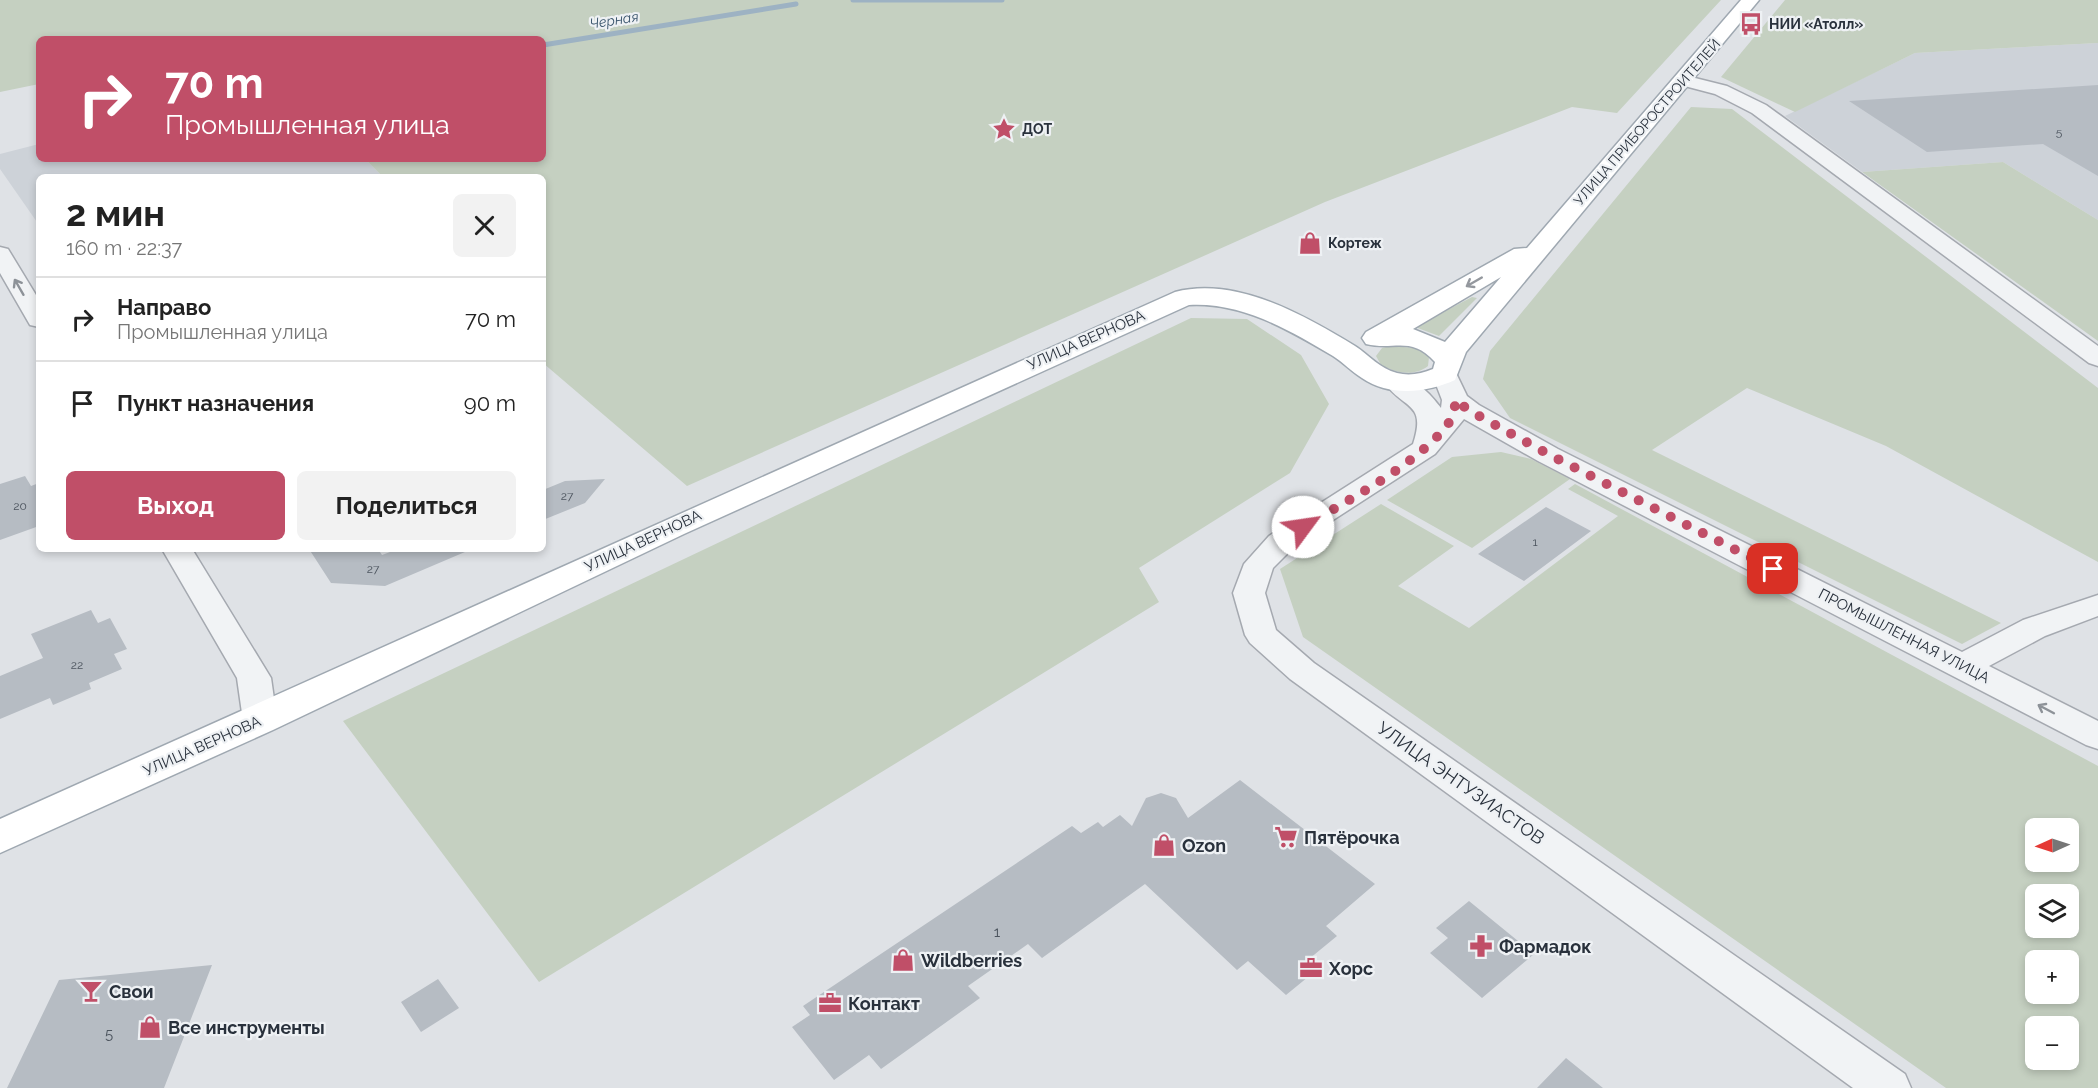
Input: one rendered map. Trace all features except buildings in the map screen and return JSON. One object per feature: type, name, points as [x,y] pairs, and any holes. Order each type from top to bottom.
[{"type":"main road","name":"УЛИЦА ПРИБОРОСТРОИТЕЛЕЙ","points":[[1450,378],[1453,350],[1750,0]]},
{"type":"main road","name":"УЛИЦА ПРИБОРОСТРОИТЕЛЕЙ","points":[[1370,346],[1543,242]]},
{"type":"main road","name":"УЛИЦА ВЕРНОВА","points":[[0,837],[260,720],[673,527],[1184,297],[1217,295],[1232,298],[1293,324],[1370,346],[1372,373],[1397,382]]},
{"type":"main road","points":[[1370,346],[1411,337],[1430,343],[1442,351],[1450,378],[1397,382]]},
{"type":"street","points":[[1683,81],[1721,90],[1759,109],[2098,357]]},
{"type":"street","points":[[0,255],[36,315]]},
{"type":"street","name":"УЛИЦА ЭНТУЗИАСТОВ","points":[[1450,378],[1453,416],[1425,448],[1372,485],[1280,543],[1259,564],[1249,593],[1261,635],[1302,671],[1889,1088]]},
{"type":"street","name":"ПРОМЫШЛЕННАЯ УЛИЦА","points":[[1450,378],[1470,411],[1557,459],[2098,736]]},
{"type":"street","points":[[1397,382],[1425,405],[1432,417],[1433,425],[1425,448]]},
{"type":"street","points":[[179,552],[254,678],[260,720]]},
{"type":"street","points":[[1963,666],[2034,628],[2098,605]]},
{"type":"shaded area","points":[[2098,43],[2098,220],[2003,162],[1862,172],[1785,116],[1915,53]]},
{"type":"shaded area","points":[[36,145],[36,162],[368,162],[380,174],[36,174],[36,221],[0,169],[0,154]]},
{"type":"green space","points":[[0,0],[1721,0],[1617,113],[1572,107],[1325,202],[687,486],[546,366],[546,174],[380,174],[368,162],[546,162],[546,36],[36,36],[36,85],[0,92]]},
{"type":"green space","points":[[1785,0],[2098,0],[2098,43],[1915,53],[1795,112],[1721,77]]},
{"type":"green space","points":[[1691,107],[1732,109],[2098,388],[2098,562],[1886,446],[1747,388],[1652,450],[2001,623],[1962,644],[1510,418],[1483,379],[1490,351]]},
{"type":"green space","points":[[2003,162],[2098,220],[2098,341],[1862,172]]},
{"type":"green space","points":[[1472,297],[1477,298],[1439,336],[1415,327]]},
{"type":"green space","points":[[1191,318],[1247,319],[1301,355],[1329,404],[1290,473],[1139,568],[1159,602],[539,982],[343,721]]},
{"type":"green space","points":[[1390,346],[1417,348],[1429,357],[1428,366],[1417,372],[1405,373],[1381,365],[1376,356],[1382,348]]},
{"type":"green space","points":[[1501,452],[1531,459],[1570,479],[1472,548],[1387,500],[1452,457]]},
{"type":"green space","points":[[1575,484],[2098,766],[2098,1088],[1946,1088],[1303,637],[1280,569],[1381,504],[1454,546],[1398,586],[1469,628],[1618,516],[1568,489]]},
{"type":"waterway","name":"Черная","points":[[853,0],[1002,0]]},
{"type":"waterway","name":"Черная","points":[[546,45],[796,4]]},
{"type":"place","name":"НИИ «Атолл»","points":[[1751,24]]},
{"type":"place","name":"ДОТ","points":[[1004,129]]},
{"type":"place","name":"Кортеж","points":[[1310,243]]},
{"type":"place","name":"Пятёрочка","points":[[1286,837]]},
{"type":"place","name":"Ozon","points":[[1164,845]]},
{"type":"place","name":"Фармадок","points":[[1481,946]]},
{"type":"place","name":"Wildberries","points":[[903,960]]},
{"type":"place","name":"Хорс","points":[[1311,968]]},
{"type":"place","name":"Свои","points":[[91,991]]},
{"type":"place","name":"Контакт","points":[[830,1003]]},
{"type":"place","name":"Все инструменты","points":[[150,1027]]},
{"type":"route","points":[[1303,527],[1388,475],[1425,448],[1453,416],[1455,400],[1470,411],[1548,454],[1773,569]]}]
